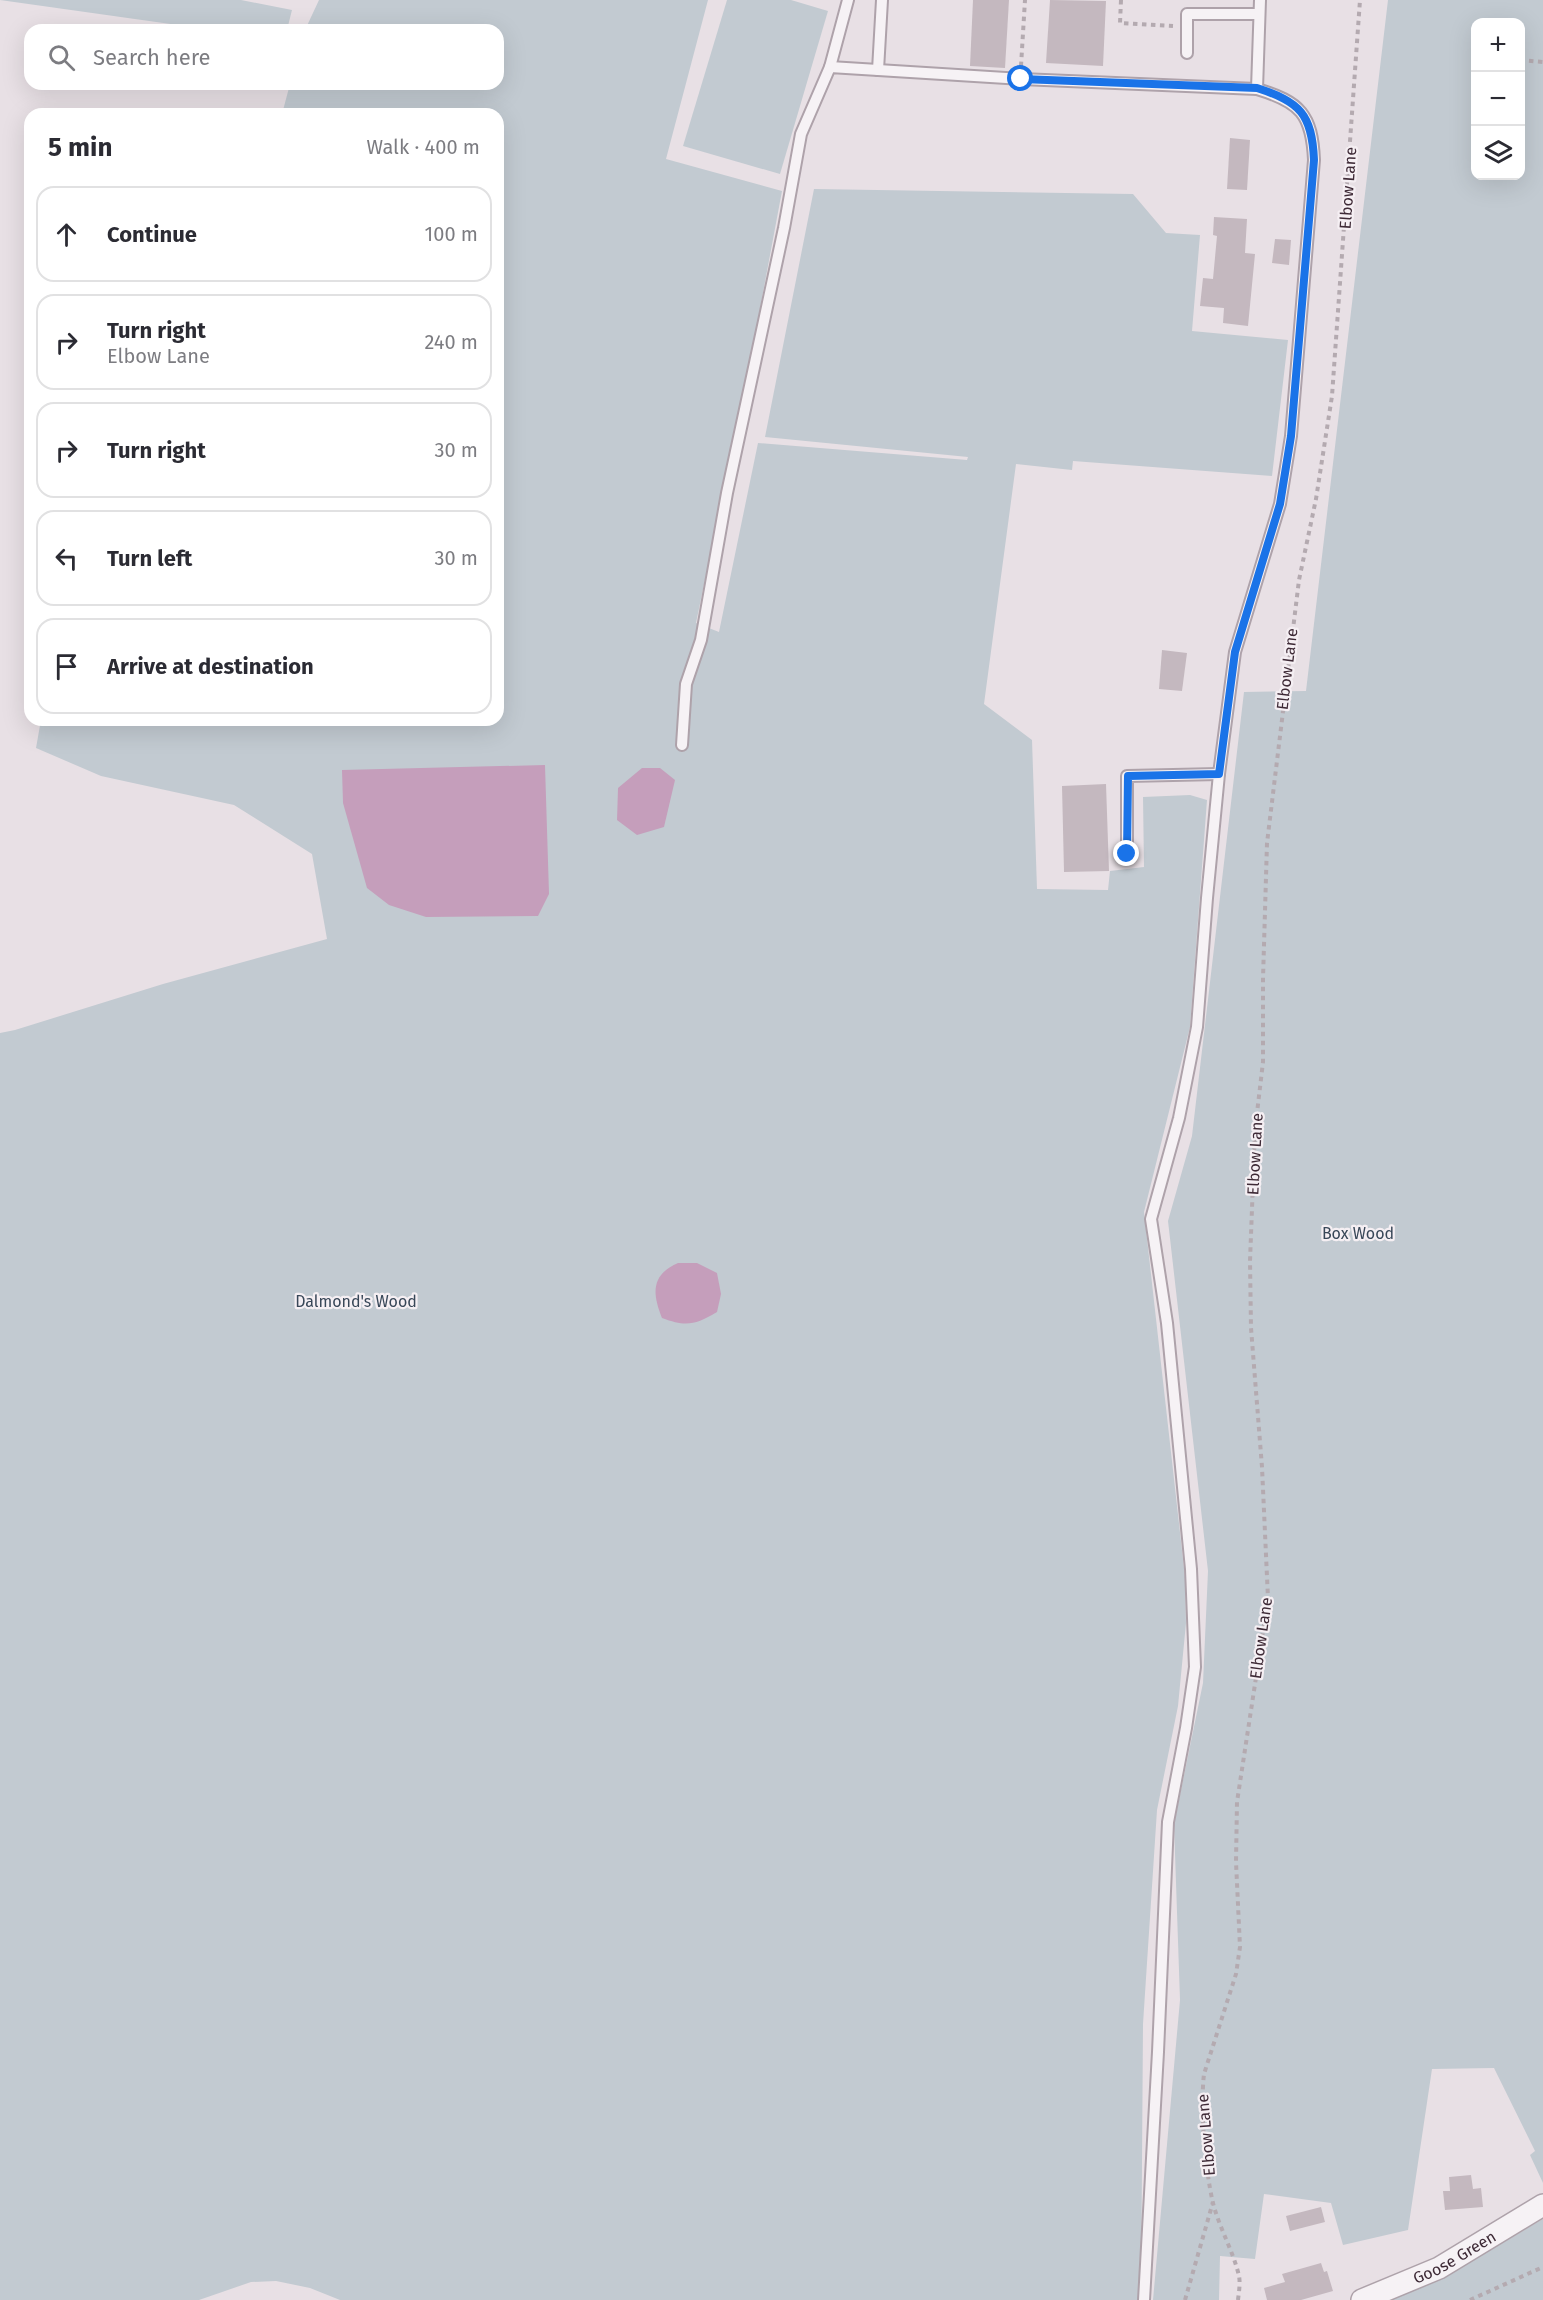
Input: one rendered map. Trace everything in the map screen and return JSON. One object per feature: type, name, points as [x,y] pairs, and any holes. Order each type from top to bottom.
[{"type":"street","name":"Goose Green","points":[[1362,2300],[1439,2268],[1543,2205]]},
{"type":"lane","points":[[682,746],[686,684],[701,640],[727,493],[784,228],[801,134],[830,67],[848,0]]},
{"type":"lane","points":[[878,70],[882,0]]},
{"type":"lane","points":[[1257,88],[1260,0]]},
{"type":"lane","points":[[1187,53],[1187,14],[1259,14]]},
{"type":"lane","points":[[830,67],[1021,79],[1257,88],[1281,96],[1294,104],[1309,123],[1313,140],[1314,160],[1291,436],[1280,504],[1235,652],[1219,774],[1197,1027],[1179,1118],[1151,1219],[1169,1346],[1191,1569],[1195,1667],[1168,1822],[1144,2300]]},
{"type":"lane","points":[[1127,854],[1128,776],[1219,774]]},
{"type":"path","points":[[1021,79],[1025,0]]},
{"type":"path","points":[[1121,0],[1120,24],[1187,27]]},
{"type":"path","name":"Elbow Lane","points":[[1238,2300],[1239,2274],[1224,2239],[1213,2202],[1202,2086],[1236,1974],[1240,1947],[1236,1862],[1237,1802],[1268,1599],[1262,1467],[1251,1328],[1250,1260],[1255,1130],[1263,1062],[1267,843],[1299,580],[1316,499],[1332,396],[1360,0]]},
{"type":"path","points":[[1525,60],[1543,62]]},
{"type":"path","points":[[1185,2300],[1213,2202]]},
{"type":"path","points":[[1470,2300],[1543,2267]]},
{"type":"green space","points":[[0,0],[241,0],[292,10],[288,24],[170,24]]},
{"type":"green space","name":"Dalmond's Wood","points":[[319,0],[708,0],[666,159],[782,191],[750,362],[696,623],[719,632],[758,443],[967,460],[968,457],[765,437],[814,189],[1133,194],[1166,233],[1200,235],[1192,331],[1288,340],[1272,476],[1073,461],[1072,470],[1016,464],[984,704],[1032,740],[1037,889],[1108,890],[1110,871],[1144,867],[1143,797],[1190,795],[1207,800],[1190,1027],[1144,1212],[1185,1577],[1186,1623],[1178,1706],[1157,1810],[1143,2024],[1141,2300],[340,2300],[310,2288],[276,2281],[251,2282],[199,2300],[0,2300],[0,1033],[163,984],[327,939],[312,854],[234,805],[101,776],[36,748],[40,726],[504,726],[504,108],[284,108],[288,90],[504,90],[504,24],[308,24]]},
{"type":"green space","points":[[727,0],[791,0],[828,11],[780,174],[683,146]]},
{"type":"green space","name":"Box Wood","points":[[1388,0],[1543,0],[1543,2183],[1530,2155],[1535,2151],[1494,2068],[1432,2069],[1408,2230],[1343,2245],[1331,2203],[1264,2194],[1255,2259],[1220,2256],[1219,2300],[1153,2300],[1180,2000],[1174,1824],[1203,1683],[1208,1571],[1168,1221],[1192,1136],[1244,692],[1306,691]]},
{"type":"green space","points":[[1543,2219],[1543,2300],[1382,2300],[1454,2271]]},
{"type":"shaded area","points":[[545,765],[549,894],[538,916],[426,917],[389,905],[367,888],[343,803],[342,770]]},
{"type":"shaded area","points":[[642,768],[660,768],[675,780],[664,827],[637,835],[617,820],[618,788]]},
{"type":"shaded area","points":[[678,1263],[697,1263],[717,1273],[721,1294],[717,1312],[690,1323],[678,1323],[662,1318],[656,1301],[658,1279]]},
{"type":"building","points":[[973,0],[1009,0],[1005,68],[970,66]]},
{"type":"building","points":[[1050,0],[1106,1],[1103,66],[1046,63]]},
{"type":"building","points":[[1230,138],[1250,140],[1247,190],[1227,189]]},
{"type":"building","points":[[1214,217],[1247,219],[1245,253],[1255,254],[1248,326],[1223,323],[1224,308],[1200,306],[1203,278],[1213,279],[1217,236],[1213,235]]},
{"type":"building","points":[[1275,239],[1291,240],[1289,265],[1272,263]]},
{"type":"building","points":[[1162,650],[1187,653],[1182,691],[1159,689]]},
{"type":"building","points":[[1106,784],[1109,871],[1064,872],[1062,786]]},
{"type":"building","points":[[1471,2175],[1473,2189],[1481,2188],[1483,2207],[1445,2210],[1443,2191],[1450,2191],[1449,2177]]},
{"type":"building","points":[[1321,2207],[1325,2222],[1290,2231],[1286,2216]]},
{"type":"building","points":[[1321,2263],[1324,2272],[1327,2271],[1333,2291],[1301,2300],[1267,2300],[1264,2288],[1285,2282],[1282,2274]]},
{"type":"route","points":[[1021,79],[1257,88],[1281,96],[1294,104],[1309,123],[1313,140],[1314,160],[1291,436],[1280,504],[1235,652],[1219,774],[1128,776],[1127,854]]}]
